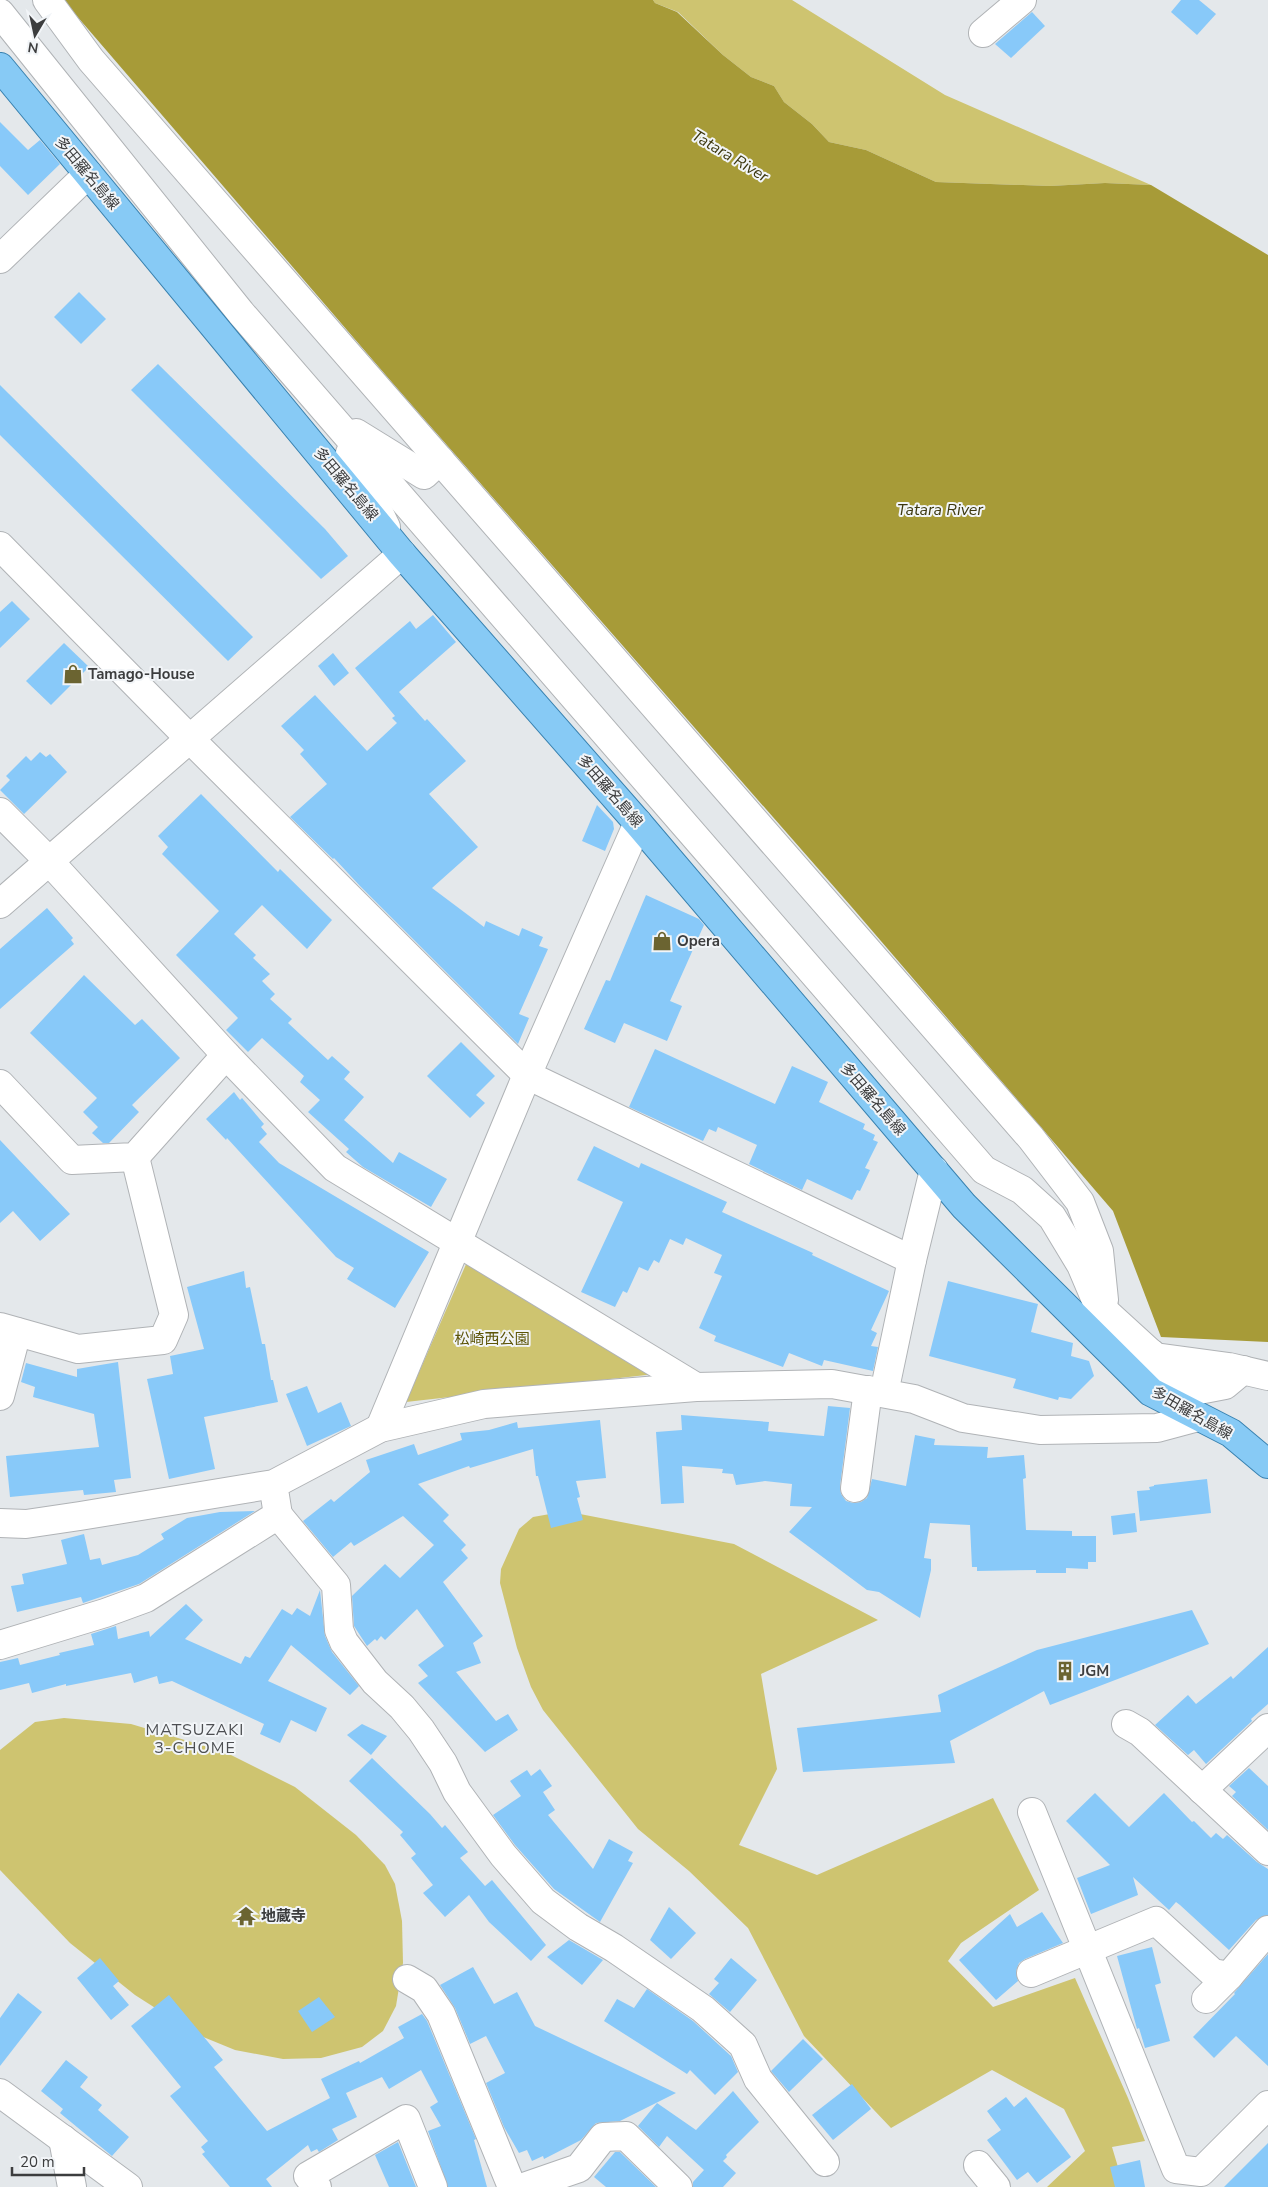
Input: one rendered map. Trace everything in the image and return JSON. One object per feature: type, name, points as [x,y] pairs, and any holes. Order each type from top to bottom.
[{"type":"main road","name":"多田羅名島線","points":[[0,67],[398,548],[638,823],[964,1206],[1151,1392],[1231,1434],[1268,1464]]},
{"type":"street","points":[[47,0],[92,60],[1031,1138],[1080,1202],[1099,1251],[1105,1311]]},
{"type":"street","points":[[983,33],[1022,0]]},
{"type":"street","points":[[0,13],[241,313],[984,1170],[1022,1190],[1052,1217],[1081,1265],[1098,1306],[1155,1357],[1255,1373]]},
{"type":"street","points":[[50,74],[88,174],[175,230]]},
{"type":"street","points":[[2,253],[88,174]]},
{"type":"street","points":[[334,419],[424,475],[440,460]]},
{"type":"street","points":[[0,904],[190,739],[398,548],[334,419]]},
{"type":"street","points":[[0,546],[190,739],[527,1075],[912,1260]]},
{"type":"street","points":[[0,812],[49,861],[226,1055],[335,1168],[696,1387]]},
{"type":"street","points":[[380,1428],[527,1075],[638,823]]},
{"type":"street","points":[[0,1084],[72,1160],[136,1157],[226,1055]]},
{"type":"street","points":[[0,1396],[8,1330],[78,1349],[163,1340],[174,1315],[136,1157]]},
{"type":"street","points":[[855,1488],[876,1392],[934,1170]]},
{"type":"street","points":[[1152,1354],[1150,1363],[1167,1381],[1198,1390],[1226,1385],[1255,1373]]},
{"type":"street","points":[[1194,1363],[1268,1359]]},
{"type":"street","points":[[0,1523],[26,1524],[62,1519],[274,1484],[380,1428],[484,1404],[696,1387],[832,1384],[914,1400],[963,1418],[1040,1430],[1156,1428],[1198,1417]]},
{"type":"street","points":[[274,1484],[278,1515],[336,1585],[339,1630],[344,1642],[375,1682],[402,1707],[421,1730],[443,1763],[457,1792],[503,1855],[543,1901],[578,1927],[614,1948],[703,2009],[743,2045],[758,2079],[826,2162]]},
{"type":"street","points":[[0,1645],[105,1613],[146,1598],[278,1515]]},
{"type":"street","points":[[1126,1724],[1140,1732],[1268,1851]]},
{"type":"street","points":[[1202,1790],[1268,1728]]},
{"type":"street","points":[[1032,1812],[1176,2169],[1201,2172],[1268,2105]]},
{"type":"street","points":[[1031,1973],[1156,1921],[1213,1973],[1229,1976]]},
{"type":"street","points":[[1206,1999],[1229,1976],[1268,1930]]},
{"type":"street","points":[[407,1979],[424,1988],[441,2014],[512,2187]]},
{"type":"street","points":[[0,2093],[128,2187]]},
{"type":"street","points":[[317,2187],[308,2176],[406,2120],[433,2187]]},
{"type":"street","points":[[524,2187],[579,2168],[603,2136],[626,2136],[678,2187]]},
{"type":"street","points":[[63,2139],[72,2187]]},
{"type":"street","points":[[978,2164],[996,2187]]},
{"type":"green space","points":[[653,0],[792,0],[945,95],[1151,185],[1105,183],[1050,186],[936,182],[866,150],[829,142],[812,124],[784,102],[774,86],[751,77],[723,55],[678,12],[655,3]]},
{"type":"green space","name":"松崎西公園","points":[[467,1262],[655,1374],[406,1402]]},
{"type":"green space","points":[[550,1514],[580,1514],[734,1544],[878,1620],[761,1674],[777,1769],[739,1845],[817,1875],[993,1798],[1039,1890],[961,1943],[948,1961],[993,2007],[1075,1978],[1145,2141],[1112,2147],[1124,2187],[1047,2187],[1085,2151],[1064,2109],[992,2070],[891,2128],[804,2036],[748,1928],[689,1871],[638,1829],[543,1710],[531,1687],[517,1648],[500,1583],[501,1569],[519,1529],[533,1517]]},
{"type":"green space","points":[[64,1718],[131,1724],[225,1752],[295,1787],[356,1835],[385,1865],[395,1884],[402,1921],[403,1963],[396,2006],[383,2031],[362,2047],[321,2058],[283,2059],[235,2050],[196,2034],[135,1995],[70,1943],[0,1870],[0,1750],[35,1722]]},
{"type":"water","name":"Tatara River","points":[[63,0],[653,0],[655,3],[677,12],[723,55],[751,77],[774,86],[784,102],[812,124],[829,142],[866,150],[936,182],[1050,186],[1105,183],[1151,185],[1268,255],[1268,1342],[1161,1337],[1113,1211],[850,905],[396,387]]},
{"type":"building","points":[[1181,0],[1199,0],[1216,14],[1197,35],[1171,12]]},
{"type":"building","points":[[1032,12],[1045,26],[1011,58],[995,44]]},
{"type":"building","points":[[0,122],[28,150],[40,140],[60,164],[28,195],[0,166]]},
{"type":"building","points":[[79,292],[106,319],[81,344],[54,317]]},
{"type":"building","points":[[158,364],[325,529],[348,556],[321,579],[131,390]]},
{"type":"building","points":[[0,385],[253,637],[228,661],[0,435]]},
{"type":"building","points":[[12,601],[30,619],[0,648],[0,612]]},
{"type":"building","points":[[433,615],[456,642],[399,692],[425,721],[427,719],[466,761],[429,794],[478,847],[432,888],[484,927],[486,921],[519,936],[522,928],[543,937],[539,946],[548,949],[519,1014],[529,1018],[518,1044],[334,858],[290,817],[327,784],[300,754],[304,750],[281,726],[315,695],[367,751],[397,723],[392,718],[395,716],[355,668],[410,621],[416,629]]},
{"type":"building","points":[[64,643],[89,667],[51,705],[26,681]]},
{"type":"building","points":[[333,653],[349,673],[334,686],[318,666]]},
{"type":"building","points":[[40,752],[46,757],[50,754],[67,772],[24,814],[0,790],[10,780],[6,776],[26,756],[31,761]]},
{"type":"building","points":[[201,794],[278,872],[280,869],[332,920],[307,949],[262,905],[234,934],[256,955],[253,958],[270,974],[262,981],[275,994],[270,999],[292,1019],[288,1023],[328,1060],[332,1056],[350,1072],[344,1079],[364,1097],[344,1120],[393,1163],[399,1152],[447,1179],[431,1207],[363,1167],[346,1152],[349,1149],[308,1112],[320,1100],[300,1082],[304,1076],[262,1038],[248,1052],[226,1030],[238,1018],[176,955],[219,911],[162,854],[168,847],[158,836]]},
{"type":"building","points":[[597,805],[613,822],[614,829],[605,851],[582,841]]},
{"type":"building","points":[[646,895],[699,919],[704,925],[670,1001],[682,1006],[667,1041],[624,1023],[615,1043],[584,1029],[606,980],[610,981]]},
{"type":"building","points":[[47,908],[73,938],[71,940],[74,944],[0,1009],[0,949]]},
{"type":"building","points":[[84,975],[135,1025],[142,1019],[180,1058],[132,1105],[139,1112],[109,1143],[103,1143],[92,1133],[98,1127],[83,1112],[97,1098],[30,1033]]},
{"type":"building","points":[[461,1042],[495,1076],[476,1095],[485,1103],[470,1118],[427,1076]]},
{"type":"building","points":[[655,1049],[775,1104],[792,1066],[828,1082],[819,1102],[865,1124],[863,1129],[875,1135],[873,1140],[878,1142],[865,1168],[870,1170],[860,1191],[857,1190],[852,1200],[807,1179],[802,1190],[749,1164],[757,1145],[718,1127],[716,1132],[709,1129],[703,1141],[629,1107]]},
{"type":"building","points":[[234,1092],[240,1100],[242,1098],[264,1124],[261,1127],[267,1134],[259,1142],[279,1163],[429,1252],[395,1308],[347,1279],[354,1268],[336,1257],[227,1138],[226,1140],[206,1119]]},
{"type":"building","points":[[0,1140],[70,1214],[40,1241],[13,1211],[0,1223]]},
{"type":"building","points":[[594,1146],[639,1168],[641,1163],[727,1202],[722,1212],[813,1253],[812,1255],[889,1291],[871,1330],[877,1333],[871,1346],[878,1347],[873,1371],[824,1360],[822,1366],[789,1353],[783,1367],[714,1341],[716,1336],[699,1328],[722,1276],[714,1273],[722,1255],[686,1238],[683,1245],[670,1239],[659,1263],[654,1260],[648,1271],[639,1267],[627,1293],[623,1291],[615,1307],[581,1292],[623,1202],[577,1180]]},
{"type":"building","points":[[244,1271],[246,1288],[250,1287],[262,1344],[265,1344],[271,1380],[273,1380],[278,1402],[204,1417],[215,1469],[169,1479],[147,1379],[173,1374],[170,1356],[204,1349],[187,1287]]},
{"type":"building","points":[[948,1281],[1038,1304],[1031,1332],[1073,1343],[1071,1356],[1089,1361],[1094,1376],[1071,1399],[1059,1397],[1058,1400],[1013,1388],[1016,1379],[929,1356]]},
{"type":"building","points":[[118,1362],[131,1478],[114,1480],[116,1492],[84,1495],[83,1490],[10,1497],[6,1456],[99,1447],[94,1414],[33,1397],[35,1387],[21,1382],[26,1363],[77,1377],[77,1369]]},
{"type":"building","points":[[307,1386],[318,1413],[341,1402],[351,1426],[307,1446],[286,1394]]},
{"type":"building","points":[[828,1406],[850,1408],[840,1486],[841,1494],[846,1501],[853,1503],[861,1502],[867,1498],[872,1479],[906,1486],[915,1435],[935,1439],[934,1445],[988,1447],[987,1458],[1024,1455],[1026,1478],[1023,1479],[1026,1530],[1072,1531],[1072,1536],[1096,1536],[1096,1562],[1088,1562],[1088,1569],[1066,1568],[1066,1573],[1036,1573],[1036,1570],[977,1571],[977,1567],[972,1567],[970,1525],[930,1523],[924,1558],[931,1559],[931,1570],[920,1618],[879,1592],[867,1590],[789,1532],[812,1507],[790,1506],[792,1484],[765,1481],[736,1485],[733,1474],[722,1473],[723,1469],[682,1466],[684,1503],[661,1504],[656,1432],[682,1430],[681,1415],[769,1422],[768,1431],[824,1436]]},
{"type":"building","points":[[600,1420],[606,1478],[576,1481],[580,1497],[577,1498],[583,1520],[551,1528],[538,1476],[536,1476],[533,1449],[470,1468],[469,1466],[418,1484],[449,1515],[443,1521],[466,1545],[461,1550],[468,1558],[443,1582],[483,1636],[473,1643],[481,1663],[456,1672],[496,1721],[508,1714],[518,1730],[485,1752],[418,1683],[428,1676],[418,1665],[444,1646],[417,1609],[385,1640],[381,1636],[377,1641],[375,1639],[367,1646],[354,1626],[352,1596],[385,1564],[400,1578],[434,1545],[403,1516],[354,1546],[351,1542],[333,1557],[303,1521],[331,1499],[334,1502],[370,1472],[366,1460],[414,1444],[418,1455],[462,1440],[460,1433],[489,1430],[517,1422],[518,1428]]},
{"type":"building","points":[[1207,1479],[1211,1513],[1140,1521],[1137,1491],[1150,1490],[1149,1487],[1154,1485]]},
{"type":"building","points":[[255,1511],[139,1584],[83,1603],[81,1597],[17,1612],[11,1586],[24,1584],[22,1574],[67,1564],[61,1540],[84,1534],[90,1560],[100,1558],[102,1565],[138,1555],[164,1539],[161,1534],[187,1518],[220,1512]]},
{"type":"building","points":[[1135,1513],[1137,1532],[1113,1535],[1111,1516]]},
{"type":"building","points":[[320,1590],[325,1636],[332,1652],[359,1686],[350,1695],[291,1645],[268,1681],[327,1708],[316,1732],[291,1720],[280,1743],[260,1734],[264,1724],[172,1681],[159,1684],[157,1676],[134,1683],[131,1673],[66,1686],[66,1684],[32,1693],[29,1683],[0,1690],[0,1662],[18,1658],[20,1665],[94,1645],[91,1634],[116,1626],[118,1639],[149,1631],[150,1637],[186,1604],[203,1620],[185,1639],[241,1664],[245,1656],[250,1658],[282,1609],[292,1615],[297,1608],[310,1616]]},
{"type":"building","name":"JGM","points":[[1192,1610],[1209,1644],[1050,1705],[1044,1691],[950,1741],[955,1763],[803,1772],[797,1728],[941,1712],[938,1695],[1037,1650]]},
{"type":"building","points":[[1268,1647],[1268,1704],[1206,1764],[1194,1750],[1188,1755],[1155,1725],[1188,1695],[1196,1704],[1231,1676],[1233,1679]]},
{"type":"building","points":[[362,1724],[387,1736],[371,1755],[347,1735]]},
{"type":"building","points":[[372,1758],[442,1828],[445,1825],[468,1852],[460,1858],[485,1886],[492,1880],[546,1945],[531,1961],[489,1922],[469,1895],[445,1917],[423,1893],[433,1885],[411,1858],[416,1854],[400,1835],[403,1832],[349,1781]]},
{"type":"building","points":[[1249,1768],[1268,1786],[1268,1830],[1232,1796],[1236,1792],[1229,1786]]},
{"type":"building","points":[[540,1769],[552,1786],[543,1792],[555,1810],[548,1815],[593,1869],[609,1839],[633,1852],[628,1861],[633,1863],[600,1922],[554,1889],[515,1845],[493,1815],[521,1796],[510,1781],[527,1770],[531,1776]]},
{"type":"building","points":[[1095,1793],[1129,1827],[1164,1793],[1192,1822],[1194,1821],[1211,1838],[1216,1833],[1223,1839],[1227,1835],[1257,1862],[1268,1869],[1268,1915],[1256,1920],[1229,1950],[1180,1905],[1176,1902],[1169,1910],[1133,1877],[1138,1895],[1091,1914],[1077,1878],[1110,1865],[1066,1821]]},
{"type":"building","points":[[669,1907],[696,1933],[671,1959],[650,1940]]},
{"type":"building","points":[[1042,1912],[1063,1943],[1019,1963],[1016,1971],[1018,1981],[996,2000],[959,1960],[1010,1914],[1017,1927]]},
{"type":"building","points":[[569,1940],[603,1960],[582,1985],[547,1957]]},
{"type":"building","points":[[1152,1947],[1161,1983],[1155,1985],[1170,2041],[1145,2048],[1139,2028],[1137,2029],[1117,1956]]},
{"type":"building","points":[[1268,1954],[1268,2066],[1236,2036],[1214,2058],[1193,2037],[1235,1994]]},
{"type":"building","points":[[100,1958],[119,1981],[113,1986],[129,2005],[111,2020],[77,1978]]},
{"type":"building","points":[[731,1958],[757,1980],[730,2012],[709,1994],[719,1983],[714,1979]]},
{"type":"building","points":[[473,1967],[494,2004],[517,1992],[535,2026],[676,2093],[620,2121],[596,2123],[581,2140],[544,2159],[543,2156],[532,2161],[527,2150],[519,2153],[504,2127],[486,2083],[505,2073],[486,2036],[470,2044],[455,2008],[440,1985]]},
{"type":"building","points":[[647,1989],[693,2021],[731,2056],[738,2072],[715,2095],[690,2070],[687,2074],[604,2021],[617,1999],[634,2008]]},
{"type":"building","points":[[18,1993],[42,2012],[0,2066],[0,2018]]},
{"type":"building","points":[[169,1995],[223,2060],[214,2067],[267,2131],[330,2098],[321,2079],[359,2061],[360,2063],[404,2038],[398,2027],[422,2014],[427,2021],[476,2139],[474,2140],[487,2187],[448,2187],[428,2131],[441,2126],[430,2107],[438,2102],[421,2070],[389,2089],[382,2077],[346,2093],[357,2117],[332,2129],[338,2140],[319,2152],[317,2149],[311,2152],[308,2145],[266,2179],[272,2187],[230,2187],[202,2154],[205,2152],[201,2147],[208,2141],[170,2096],[181,2087],[131,2026]]},
{"type":"building","points":[[319,1997],[335,2017],[312,2032],[298,2011]]},
{"type":"building","points":[[803,2039],[823,2059],[789,2092],[771,2071]]},
{"type":"building","points":[[66,2060],[88,2077],[80,2087],[102,2105],[98,2110],[129,2137],[112,2156],[60,2113],[63,2109],[41,2091]]},
{"type":"building","points":[[852,2084],[871,2109],[833,2140],[812,2115]]},
{"type":"building","points":[[733,2091],[759,2122],[726,2155],[727,2157],[723,2161],[736,2173],[723,2187],[693,2187],[693,2182],[704,2170],[667,2136],[659,2147],[638,2126],[657,2103],[696,2130]]},
{"type":"building","points":[[1006,2097],[1014,2107],[1026,2097],[1071,2157],[1037,2183],[1028,2172],[1017,2180],[987,2140],[1001,2130],[987,2111]]},
{"type":"building","points":[[398,2142],[416,2187],[389,2187],[375,2155]]},
{"type":"building","points":[[1268,2143],[1268,2187],[1224,2187]]},
{"type":"building","points":[[615,2152],[620,2152],[656,2187],[606,2187],[594,2177]]},
{"type":"building","points":[[1140,2160],[1145,2187],[1115,2187],[1110,2167]]},
{"type":"place","name":"Tamago-House","points":[[73,674]]},
{"type":"place","name":"Opera","points":[[662,941]]},
{"type":"place","name":"JGM","points":[[1065,1671]]},
{"type":"place","name":"地蔵寺","points":[[246,1916]]},
{"type":"district","name":"MATSUZAKI 3-CHOME","points":[[195,1739]]}]
